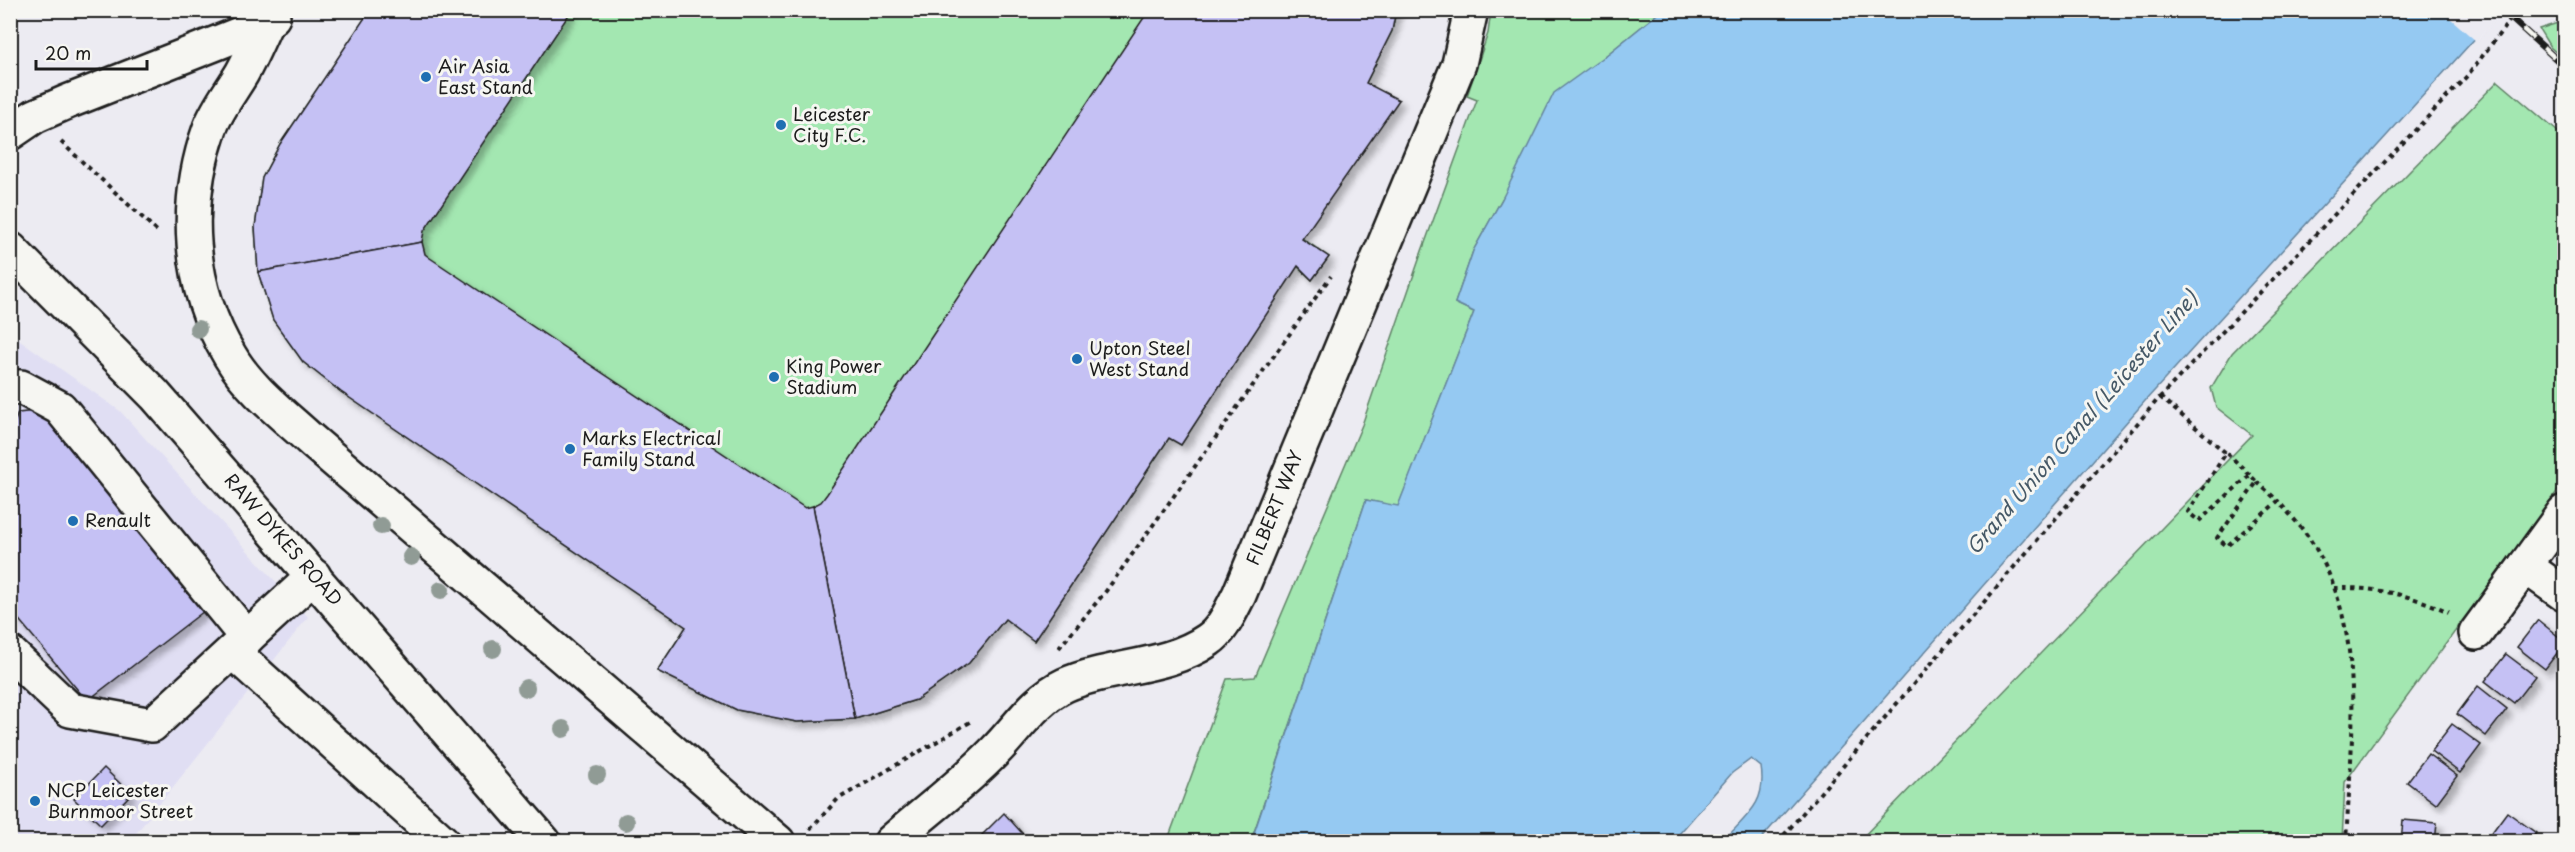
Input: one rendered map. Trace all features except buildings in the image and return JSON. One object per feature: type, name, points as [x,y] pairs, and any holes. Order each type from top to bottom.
[{"type":"street","name":"FILBERT WAY","points":[[891,842],[994,752],[1039,703],[1063,686],[1170,658],[1209,639],[1224,622],[1239,595],[1459,64],[1472,10]]},
{"type":"street","points":[[23,125],[274,17]]},
{"type":"street","points":[[274,17],[211,126],[198,172],[192,221],[196,267],[208,310],[231,357],[267,401],[793,837]]},
{"type":"street","name":"RAW DYKES ROAD","points":[[10,249],[155,395],[544,842]]},
{"type":"street","points":[[10,388],[21,387],[60,408],[240,645],[443,842]]},
{"type":"street","points":[[2476,633],[2565,512]]},
{"type":"street","points":[[2525,566],[2565,594]]},
{"type":"street","points":[[10,653],[70,710],[152,725],[314,576]]},
{"type":"path","points":[[1778,842],[2160,397],[2468,75],[2516,12],[2520,10]]},
{"type":"path","points":[[23,125],[196,267]]},
{"type":"path","points":[[1054,654],[1106,591],[1331,275]]},
{"type":"path","points":[[2160,397],[2278,501],[2313,543],[2334,588],[2349,654],[2352,699],[2346,842]]},
{"type":"path","points":[[2226,453],[2188,513],[2199,521],[2250,475]]},
{"type":"path","points":[[2257,482],[2217,538],[2227,546],[2278,501]]},
{"type":"path","points":[[2334,588],[2363,587],[2424,601],[2453,615],[2476,633]]},
{"type":"path","points":[[793,837],[838,799],[975,719]]},
{"type":"shaded area","points":[[10,333],[120,411],[308,617],[130,841],[11,841]]},
{"type":"green space","name":"King Power Stadium","points":[[370,11],[1396,11],[1392,31],[1366,83],[1302,238],[1329,257],[1312,280],[1297,266],[1181,445],[1169,438],[1034,641],[1005,619],[969,663],[916,700],[855,719],[797,722],[737,710],[657,671],[686,627],[341,392],[303,362],[273,320],[258,272],[255,227],[262,178],[280,144]]},
{"type":"green space","points":[[1491,11],[1661,11],[1604,57],[1502,199],[1473,251],[1455,303],[1474,312],[1398,507],[1366,500],[1251,841],[1167,842],[1227,679],[1255,677],[1362,425],[1477,100],[1467,96],[1488,33]]},
{"type":"green space","points":[[2564,21],[2564,59],[2550,47],[2539,29]]},
{"type":"green space","points":[[2498,81],[2564,137],[2564,482],[2345,782],[2342,841],[1859,841],[2252,435],[2216,407],[2211,388],[2232,353]]},
{"type":"water","name":"Grand Union Canal (Leicester Line)","points":[[1661,11],[2500,11],[2145,401],[1759,841],[1723,841],[1747,816],[1758,800],[1762,780],[1761,767],[1751,759],[1732,773],[1673,841],[1251,842],[1366,500],[1398,506],[1474,312],[1455,303],[1473,251],[1502,199],[1554,93],[1604,57]]},
{"type":"pier","points":[[2442,10],[2503,10],[2477,42],[2442,11]]},
{"type":"railway","points":[[2502,10],[2564,66]]},
{"type":"place","name":"Air Asia East Stand","points":[[426,77]]},
{"type":"place","name":"Leicester City F.C.","points":[[781,125]]},
{"type":"place","name":"Upton Steel West Stand","points":[[1077,359]]},
{"type":"place","name":"King Power Stadium","points":[[774,377]]},
{"type":"place","name":"Marks Electrical Family Stand","points":[[570,449]]},
{"type":"place","name":"Renault","points":[[73,521]]},
{"type":"place","name":"NCP Leicester Burnmoor Street","points":[[35,801]]}]
